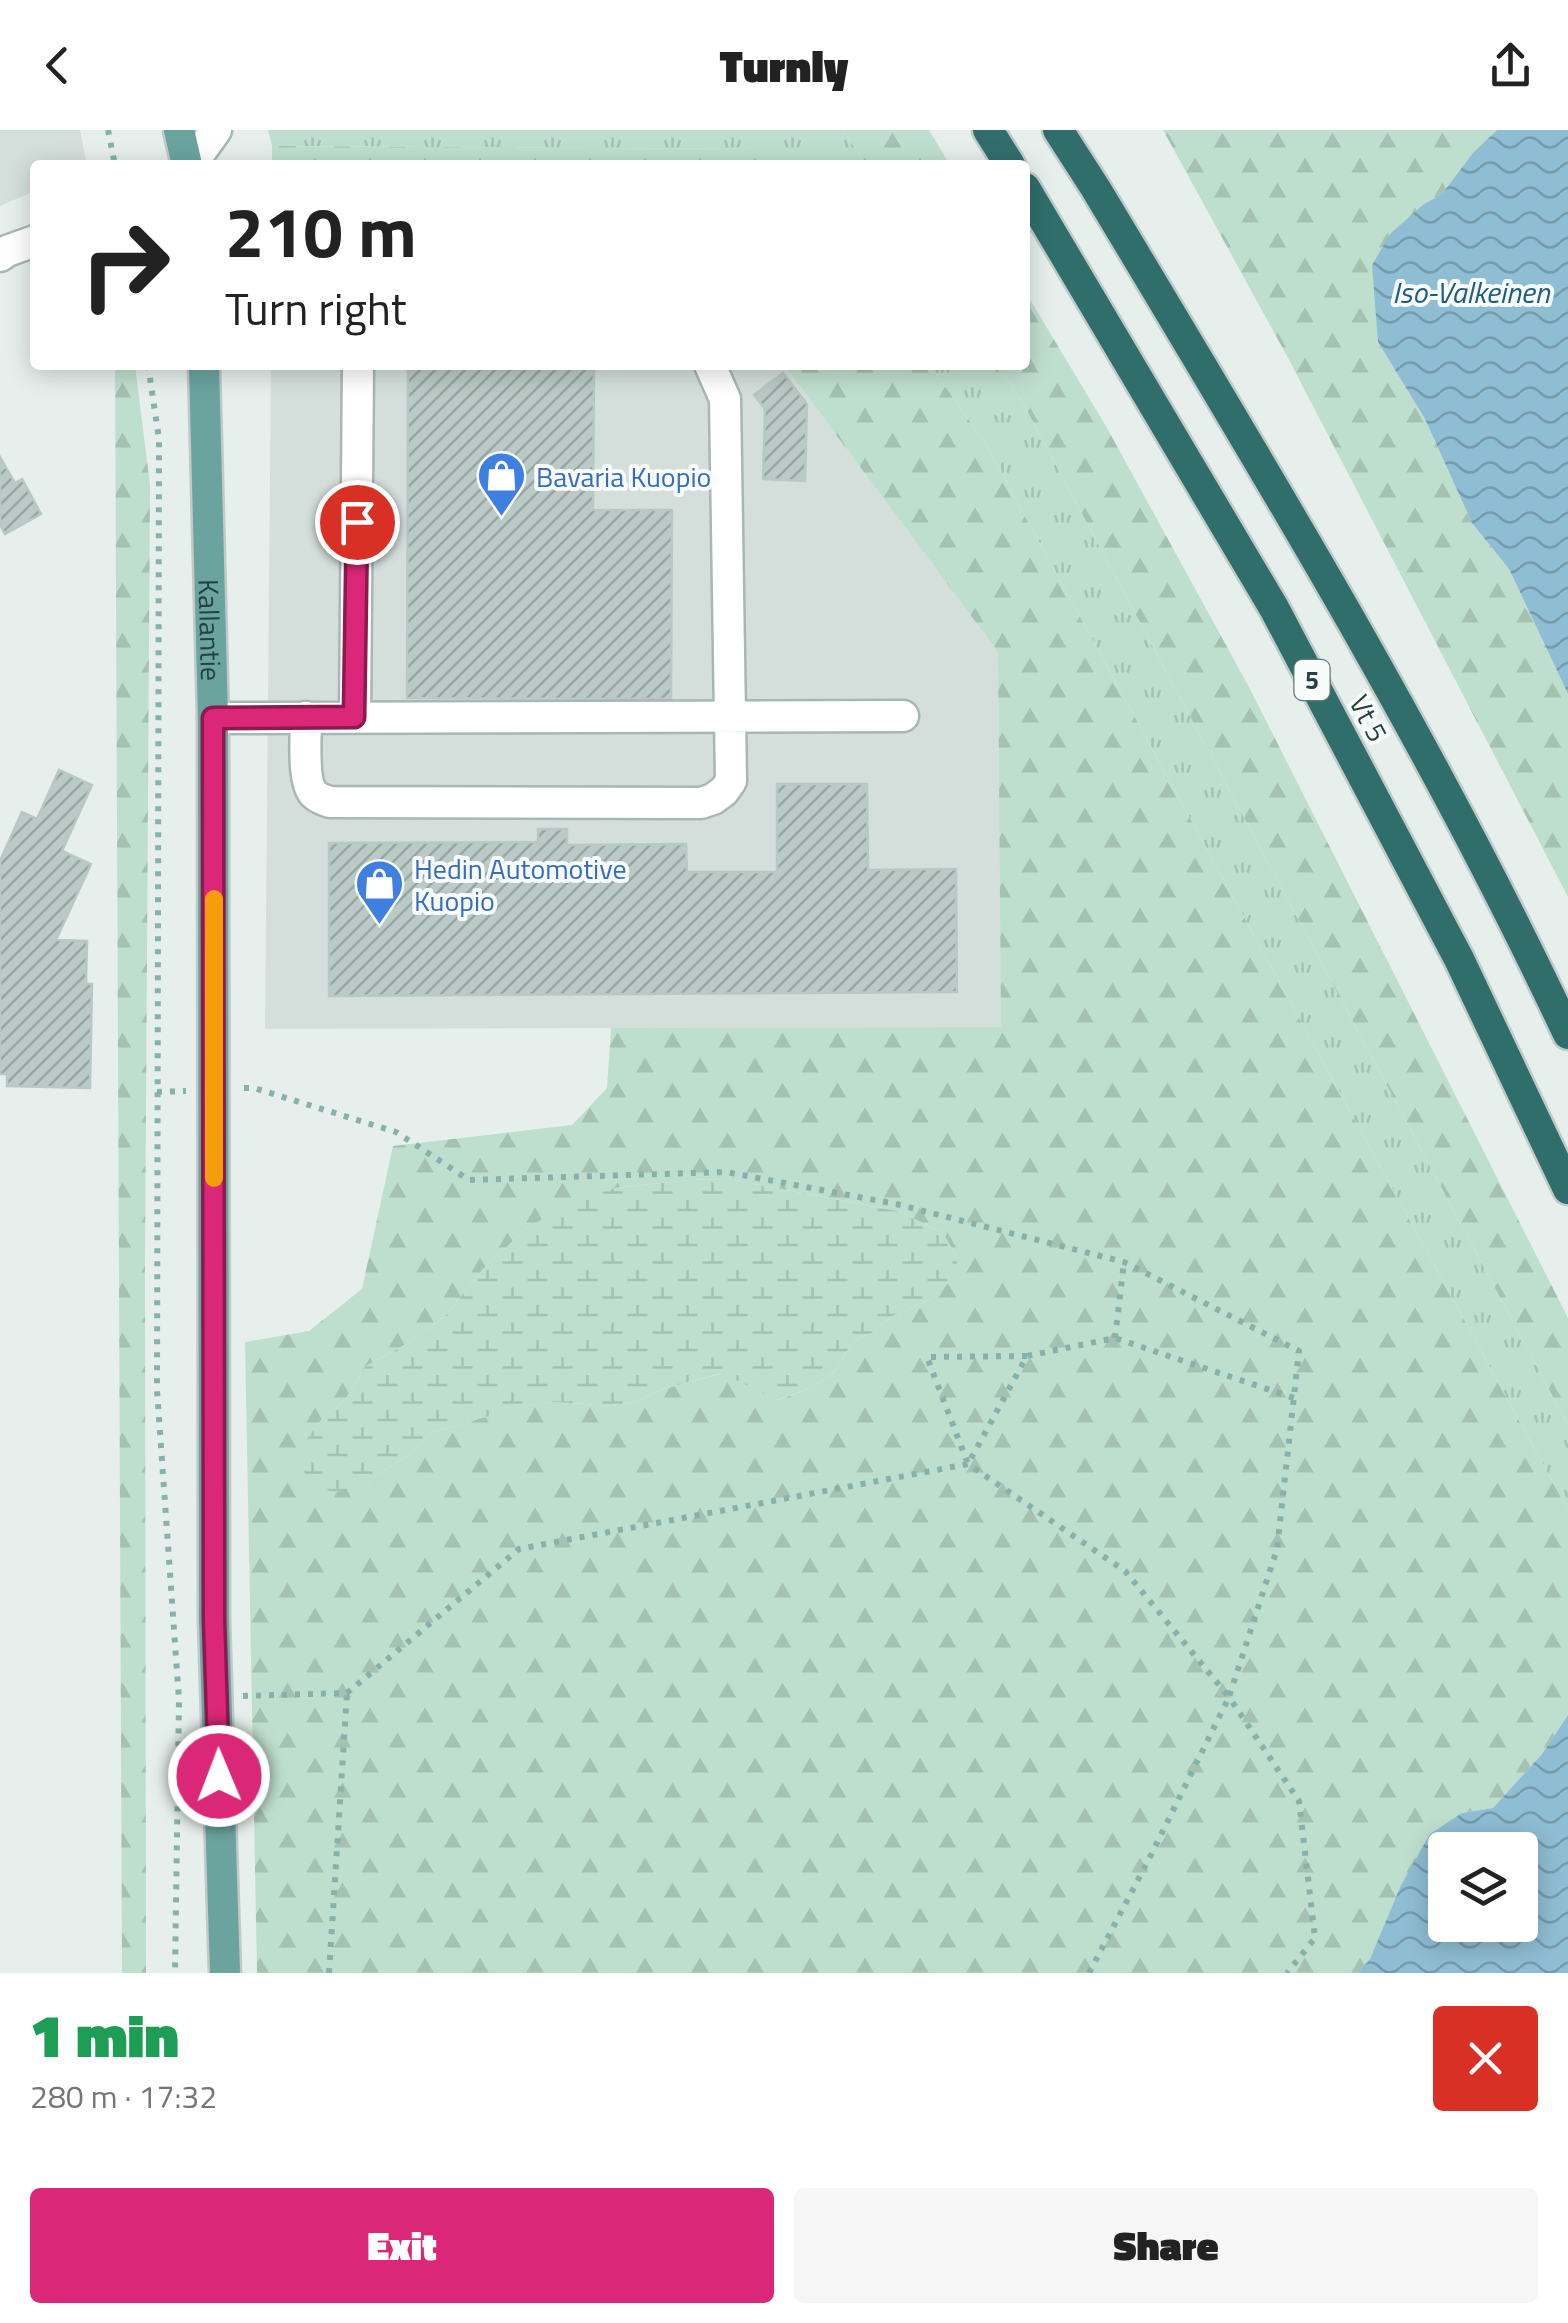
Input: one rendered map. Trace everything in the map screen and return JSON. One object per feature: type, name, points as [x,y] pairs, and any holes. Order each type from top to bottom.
[{"type":"highway","points":[[988,130],[1007,160]]},
{"type":"highway","name":"Vt 5","points":[[1058,130],[1328,577],[1520,932],[1568,1034]]},
{"type":"highway","name":"Vt 5","points":[[1030,196],[1274,608],[1459,959],[1568,1189]]},
{"type":"main road","points":[[179,130],[188,160]]},
{"type":"main road","name":"Kallantie","points":[[204,370],[213,718],[214,1620],[224,1973]]},
{"type":"street","points":[[193,160],[216,130]]},
{"type":"street","points":[[354,717],[358,370]]},
{"type":"street","points":[[306,717],[307,781],[310,791],[330,802],[701,803],[724,791],[732,781],[725,399],[712,370]]},
{"type":"street","points":[[213,718],[903,716]]},
{"type":"path","points":[[108,130],[115,160]]},
{"type":"path","points":[[149,370],[159,438],[157,1390],[179,1700],[175,1973]]},
{"type":"path","points":[[158,1092],[254,1088],[396,1132],[469,1180],[726,1172],[896,1204],[1124,1262],[1299,1351],[1277,1549],[1229,1697],[1089,1973]]},
{"type":"path","points":[[1114,1338],[1124,1262]]},
{"type":"path","points":[[1286,1973],[1315,1938],[1299,1801],[1229,1697],[1125,1571],[968,1464],[926,1357],[1026,1356],[1114,1338],[1294,1398]]},
{"type":"path","points":[[968,1464],[1026,1356]]},
{"type":"path","points":[[217,1697],[347,1693],[519,1549],[968,1464]]},
{"type":"path","points":[[329,1973],[347,1693]]},
{"type":"shaded area","points":[[0,130],[80,130],[86,160],[30,160],[30,193],[0,206]]},
{"type":"shaded area","points":[[271,370],[788,370],[998,652],[1002,1027],[265,1029]]},
{"type":"green space","points":[[268,130],[843,130],[863,160],[786,160],[778,149],[272,146]]},
{"type":"green space","points":[[843,130],[929,130],[947,160],[863,160]]},
{"type":"green space","points":[[1163,130],[1497,130],[1442,194],[1424,204],[1378,342],[1425,419],[1472,523],[1509,569],[1568,694],[1568,897],[1287,356]]},
{"type":"green space","points":[[272,146],[779,149],[787,160],[272,160]]},
{"type":"green space","points":[[1030,299],[1107,428],[1250,689],[1568,1318],[1568,1425],[1024,405],[1000,370],[1030,370]]},
{"type":"green space","points":[[115,370],[136,370],[150,485],[146,1973],[122,1973]]},
{"type":"green space","points":[[788,370],[934,370],[985,443],[1568,1510],[1568,1715],[1542,1754],[1493,1808],[1462,1813],[1446,1832],[1428,1832],[1428,1853],[1401,1885],[1370,1960],[1358,1973],[257,1973],[245,1342],[309,1331],[362,1289],[393,1146],[572,1125],[607,1088],[611,1028],[1001,1027],[998,652]],"holes":[[[727,1179],[898,1211],[943,1233],[958,1260],[933,1298],[892,1316],[872,1333],[859,1338],[835,1371],[814,1387],[778,1400],[723,1373],[612,1406],[556,1402],[528,1405],[433,1432],[363,1488],[321,1420],[346,1398],[366,1366],[412,1341],[446,1315],[483,1269],[527,1228],[615,1188]]]},
{"type":"green space","points":[[934,370],[1000,370],[1024,405],[1568,1425],[1568,1510],[985,443]]},
{"type":"green space","points":[[727,1179],[898,1211],[943,1233],[958,1260],[951,1281],[933,1298],[892,1316],[872,1333],[859,1338],[835,1371],[814,1387],[777,1400],[722,1373],[660,1390],[638,1401],[612,1406],[556,1402],[529,1405],[433,1432],[363,1488],[335,1492],[319,1488],[303,1471],[304,1443],[321,1420],[346,1398],[366,1366],[412,1341],[446,1315],[483,1269],[527,1228],[573,1201],[615,1188]]},
{"type":"water","name":"Iso-Valkeinen","points":[[1497,130],[1568,130],[1568,694],[1509,569],[1472,523],[1425,419],[1378,342],[1372,265],[1391,233],[1442,194],[1473,153]]},
{"type":"water","points":[[1568,1715],[1568,1973],[1358,1973],[1370,1959],[1401,1885],[1428,1838],[1428,1942],[1538,1942],[1538,1832],[1433,1832],[1462,1813],[1493,1808],[1542,1754]]},
{"type":"building","points":[[408,370],[594,370],[593,510],[672,510],[671,699],[407,698]]},
{"type":"building","points":[[783,373],[807,404],[805,481],[763,479],[765,409],[754,395]]},
{"type":"building","points":[[0,457],[15,483],[22,479],[41,514],[5,534],[0,525]]},
{"type":"building","points":[[59,770],[92,785],[62,851],[91,864],[56,940],[87,941],[86,984],[92,984],[90,1088],[7,1086],[7,1074],[0,1074],[0,861],[22,812],[37,819]]},
{"type":"building","points":[[777,784],[867,784],[868,870],[956,869],[957,992],[329,996],[329,843],[538,842],[538,829],[567,829],[567,845],[686,844],[687,872],[777,872]]},
{"type":"slow traffic","points":[[214,899],[214,1178]]},
{"type":"place","name":"Bavaria Kuopio","points":[[501,518]]},
{"type":"place","name":"Hedin Automotive Kuopio","points":[[379,926]]},
{"type":"route","points":[[219,1776],[214,1620],[213,718],[354,717],[357,522]]}]
